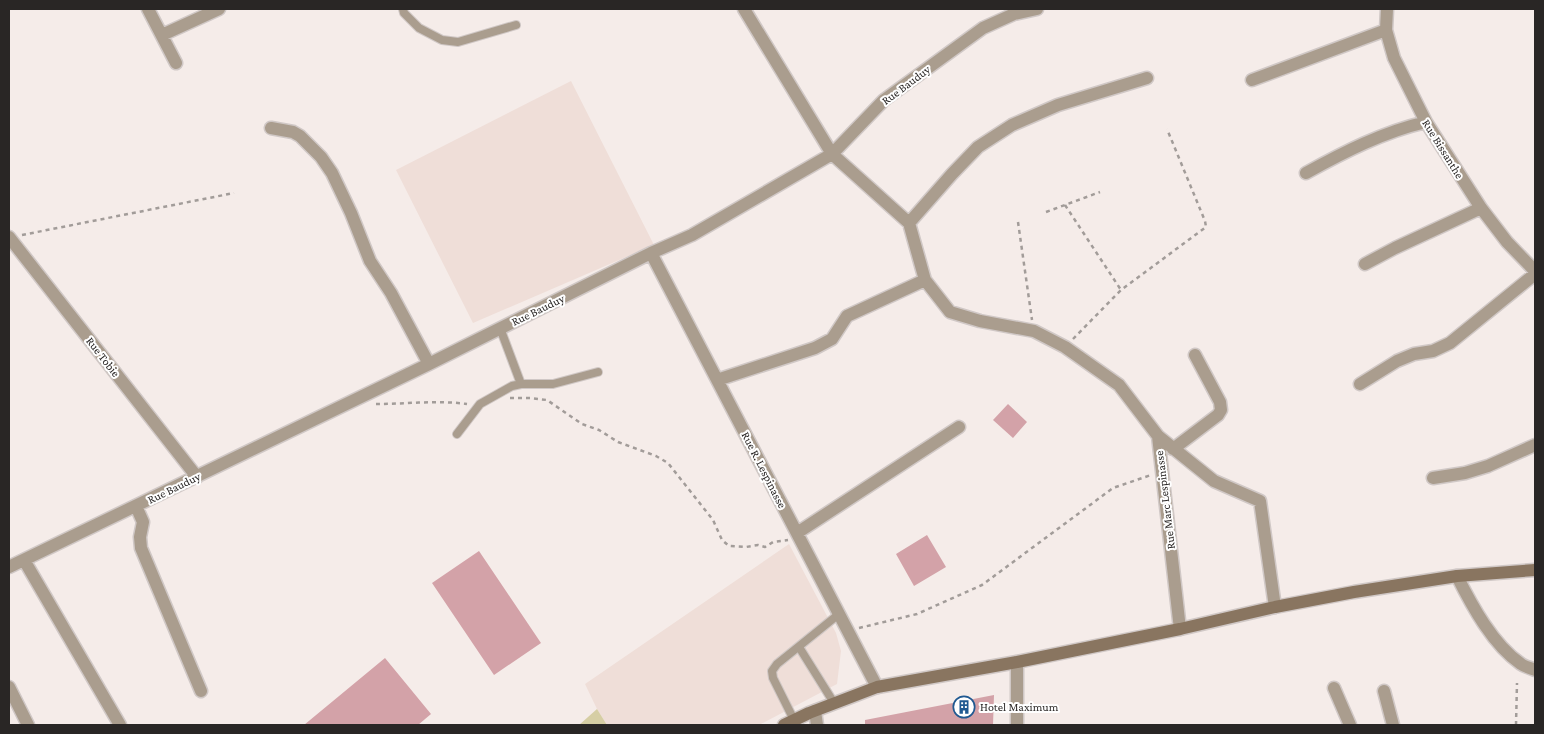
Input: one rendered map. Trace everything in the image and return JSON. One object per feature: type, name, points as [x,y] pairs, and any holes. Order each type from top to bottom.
[{"type":"main road","points":[[789,723],[815,710],[877,687],[1016,662],[1354,592],[1457,576],[1535,570]]},
{"type":"street","points":[[148,9],[176,63]]},
{"type":"street","points":[[162,35],[219,9]]},
{"type":"street","points":[[744,9],[832,154],[909,223],[978,147],[1012,125],[1058,105],[1147,78]]},
{"type":"street","name":"Rue Bauduy","points":[[9,567],[198,477],[692,235],[832,154],[884,100],[984,28],[1013,11],[1037,9]]},
{"type":"street","name":"Rue Bissanthe","points":[[1387,9],[1386,30],[1394,58],[1426,122],[1481,208],[1507,242],[1535,272]]},
{"type":"street","points":[[1252,80],[1386,30]]},
{"type":"street","points":[[1306,173],[1373,140],[1408,126],[1426,122]]},
{"type":"street","points":[[271,128],[293,132],[300,136],[321,157],[332,173],[351,213],[370,261],[391,293],[430,364]]},
{"type":"street","points":[[1365,264],[1481,208]]},
{"type":"street","name":"Rue Marc Lespinasse","points":[[909,223],[925,280],[950,312],[980,321],[1034,331],[1065,347],[1119,385],[1158,436],[1180,629]]},
{"type":"street","name":"Rue Tobie","points":[[9,237],[198,477]]},
{"type":"street","name":"Rue R. Lespinasse","points":[[652,253],[877,687]]},
{"type":"street","points":[[1360,384],[1396,361],[1414,354],[1434,350],[1450,343],[1535,272]]},
{"type":"street","points":[[717,380],[815,348],[832,339],[847,316],[925,280]]},
{"type":"street","points":[[1173,449],[1218,415],[1221,410],[1220,402],[1195,355]]},
{"type":"street","points":[[798,535],[959,427]]},
{"type":"street","points":[[1158,436],[1214,481],[1260,501],[1275,607]]},
{"type":"street","points":[[1433,478],[1465,474],[1535,445]]},
{"type":"street","points":[[136,506],[143,522],[140,537],[141,548],[201,691]]},
{"type":"street","points":[[24,560],[120,725]]},
{"type":"street","points":[[1457,576],[1469,600],[1488,629],[1506,651],[1522,665],[1535,670]]},
{"type":"street","points":[[1016,662],[1017,725]]},
{"type":"street","points":[[9,687],[28,725]]},
{"type":"street","points":[[1334,688],[1350,725]]},
{"type":"street","points":[[1384,691],[1394,725]]},
{"type":"street","points":[[815,710],[817,725]]},
{"type":"lane","points":[[403,9],[404,13],[419,28],[442,40],[458,42],[516,25]]},
{"type":"lane","points":[[500,328],[521,384]]},
{"type":"lane","points":[[457,434],[480,404],[512,386],[521,384],[552,384],[598,372]]},
{"type":"lane","points":[[789,723],[772,671],[777,664],[839,614]]},
{"type":"lane","points":[[799,647],[834,703]]},
{"type":"path","points":[[1065,347],[1121,290],[1206,227],[1167,129]]},
{"type":"path","points":[[1046,212],[1100,192]]},
{"type":"path","points":[[9,237],[234,193]]},
{"type":"path","points":[[1065,205],[1121,290]]},
{"type":"path","points":[[1018,222],[1034,331]]},
{"type":"path","points":[[359,398],[376,404],[410,404],[440,401],[480,404]]},
{"type":"path","points":[[507,398],[547,400],[582,424],[599,430],[618,442],[656,456],[668,463],[713,520],[722,540],[729,546],[746,547],[758,545],[765,547],[773,542],[783,542],[798,535]]},
{"type":"path","points":[[848,631],[917,614],[982,585],[1113,488],[1162,471]]},
{"type":"path","points":[[1516,725],[1517,683]]},
{"type":"shaded area","points":[[571,81],[654,245],[473,323],[396,170]]},
{"type":"shaded area","points":[[789,544],[836,633],[841,651],[837,684],[759,725],[607,725],[585,684]]},
{"type":"shaded area","points":[[597,709],[607,725],[579,725]]},
{"type":"building","points":[[1008,404],[1027,422],[1013,438],[993,420]]},
{"type":"building","points":[[927,535],[946,567],[914,586],[896,554]]},
{"type":"building","points":[[479,551],[541,643],[494,675],[432,583]]},
{"type":"building","points":[[385,658],[431,714],[418,725],[304,725]]},
{"type":"building","name":"Hotel Maximum","points":[[994,695],[993,725],[865,725],[865,720]]},
{"type":"place","name":"Hotel Maximum","points":[[964,707]]}]
